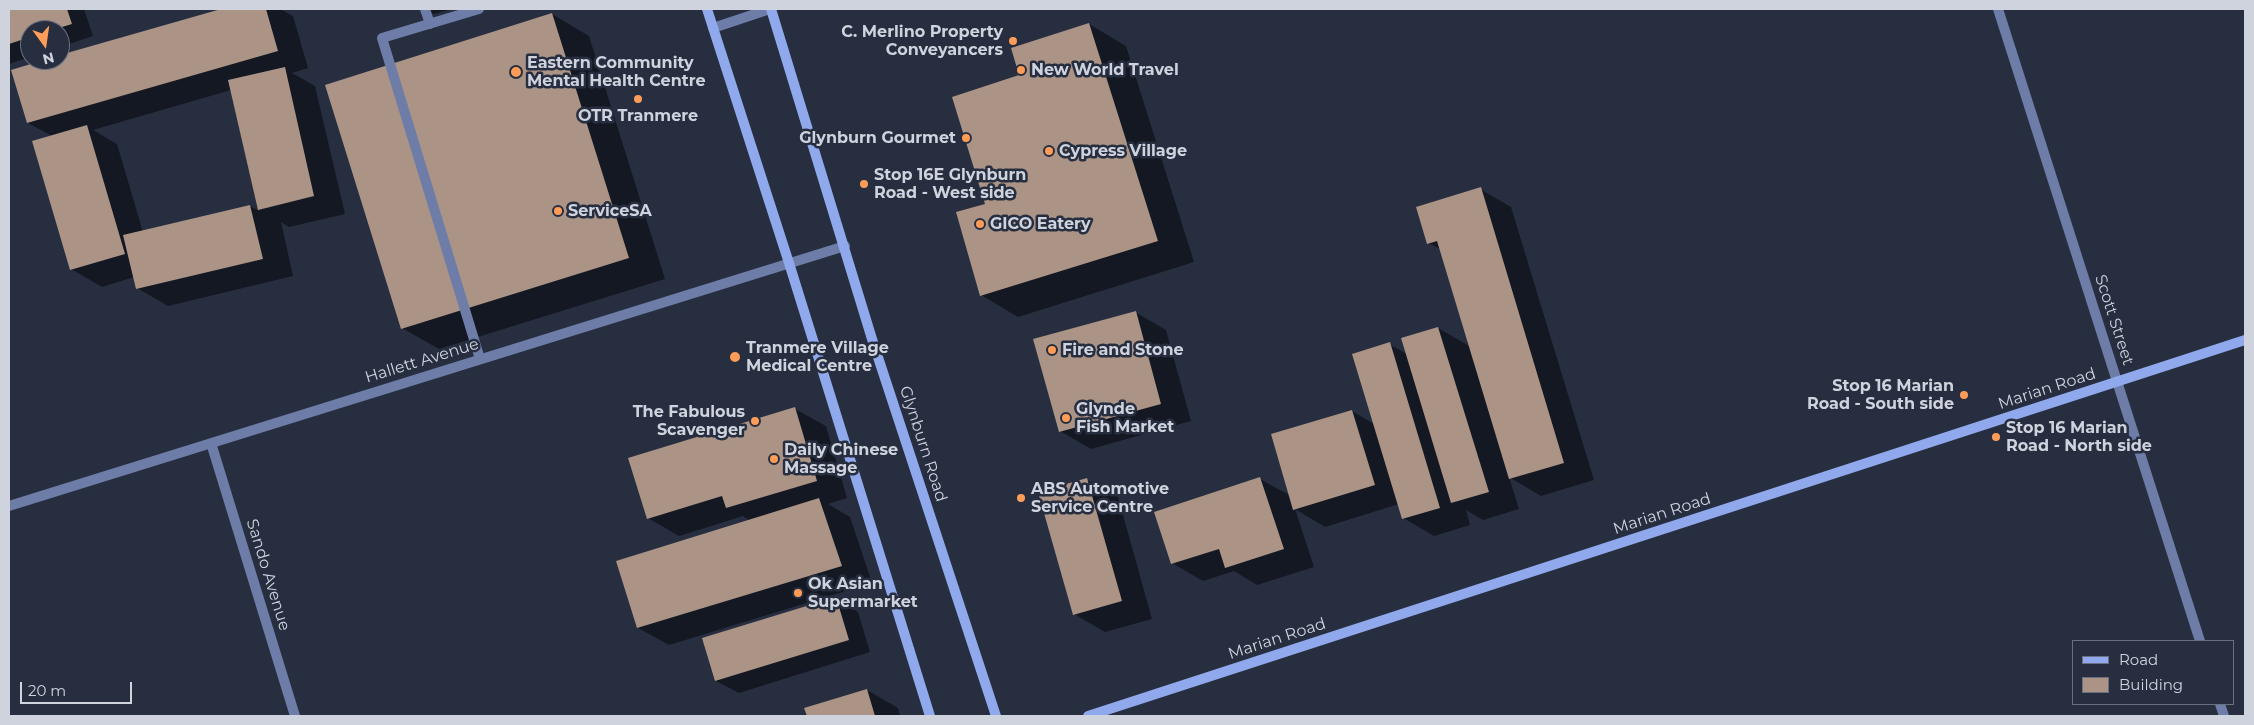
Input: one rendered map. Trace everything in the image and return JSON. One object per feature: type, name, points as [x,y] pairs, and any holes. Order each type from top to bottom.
[{"type":"main road","points":[[706,9],[789,263],[930,716]]},
{"type":"main road","name":"Glynburn Road","points":[[771,9],[878,356],[996,716]]},
{"type":"main road","name":"Marian Road","points":[[1088,716],[2245,340]]},
{"type":"street","points":[[425,9],[430,24]]},
{"type":"street","points":[[479,9],[382,38],[480,359]]},
{"type":"street","points":[[713,28],[771,9]]},
{"type":"street","name":"Scott Street","points":[[1998,9],[2200,640]]},
{"type":"street","name":"Hallett Avenue","points":[[9,506],[845,246]]},
{"type":"street","name":"Sando Avenue","points":[[211,443],[296,716]]},
{"type":"building","points":[[9,9],[67,9],[72,24],[70,25],[70,20],[20,20],[20,40],[9,44]]},
{"type":"building","points":[[221,9],[266,9],[278,51],[27,123],[11,70],[20,67],[20,70],[70,70],[70,52]]},
{"type":"building","points":[[552,13],[629,258],[401,329],[325,85]]},
{"type":"building","name":"Cypress Village","points":[[1089,23],[1158,241],[980,296],[956,212],[985,204],[952,97],[1019,75],[1011,48]]},
{"type":"building","points":[[285,67],[314,196],[258,210],[228,80]]},
{"type":"building","points":[[87,125],[125,254],[70,270],[32,141]]},
{"type":"building","points":[[1481,187],[1564,463],[1509,479],[1437,241],[1427,244],[1416,207]]},
{"type":"building","points":[[250,205],[263,259],[136,289],[123,235]]},
{"type":"building","points":[[1136,311],[1161,404],[1059,432],[1033,339]]},
{"type":"building","points":[[1438,327],[1489,492],[1451,503],[1401,338]]},
{"type":"building","points":[[1390,342],[1440,508],[1402,519],[1352,354]]},
{"type":"building","points":[[795,407],[817,481],[726,508],[722,496],[647,519],[628,458]]},
{"type":"building","points":[[1352,410],[1375,485],[1293,510],[1271,434]]},
{"type":"building","points":[[1260,477],[1284,549],[1225,568],[1219,549],[1171,564],[1154,512]]},
{"type":"building","points":[[1087,478],[1122,601],[1073,615],[1038,492]]},
{"type":"building","points":[[819,498],[842,566],[637,628],[616,561]]},
{"type":"building","points":[[836,597],[849,640],[715,681],[702,638]]},
{"type":"building","points":[[867,689],[875,716],[807,716],[804,708]]},
{"type":"place","name":"C. Merlino Property Conveyancers","points":[[1013,41]]},
{"type":"place","name":"New World Travel","points":[[1021,70]]},
{"type":"place","name":"Eastern Community Mental Health Centre","points":[[516,72]]},
{"type":"place","name":"OTR Tranmere","points":[[638,99]]},
{"type":"place","name":"Glynburn Gourmet","points":[[966,138]]},
{"type":"place","name":"Cypress Village","points":[[1049,151]]},
{"type":"place","name":"Stop 16E Glynburn Road - West side","points":[[864,184]]},
{"type":"place","name":"ServiceSA","points":[[558,211]]},
{"type":"place","name":"GICO Eatery","points":[[980,224]]},
{"type":"place","name":"Fire and Stone","points":[[1052,350]]},
{"type":"place","name":"Tranmere Village Medical Centre","points":[[735,357]]},
{"type":"place","name":"Stop 16 Marian Road - South side","points":[[1964,395]]},
{"type":"place","name":"Glynde Fish Market","points":[[1066,418]]},
{"type":"place","name":"The Fabulous Scavenger","points":[[755,421]]},
{"type":"place","name":"Stop 16 Marian Road - North side","points":[[1996,437]]},
{"type":"place","name":"Daily Chinese Massage","points":[[774,459]]},
{"type":"place","name":"ABS Automotive Service Centre","points":[[1021,498]]},
{"type":"place","name":"Ok Asian Supermarket","points":[[798,593]]}]
